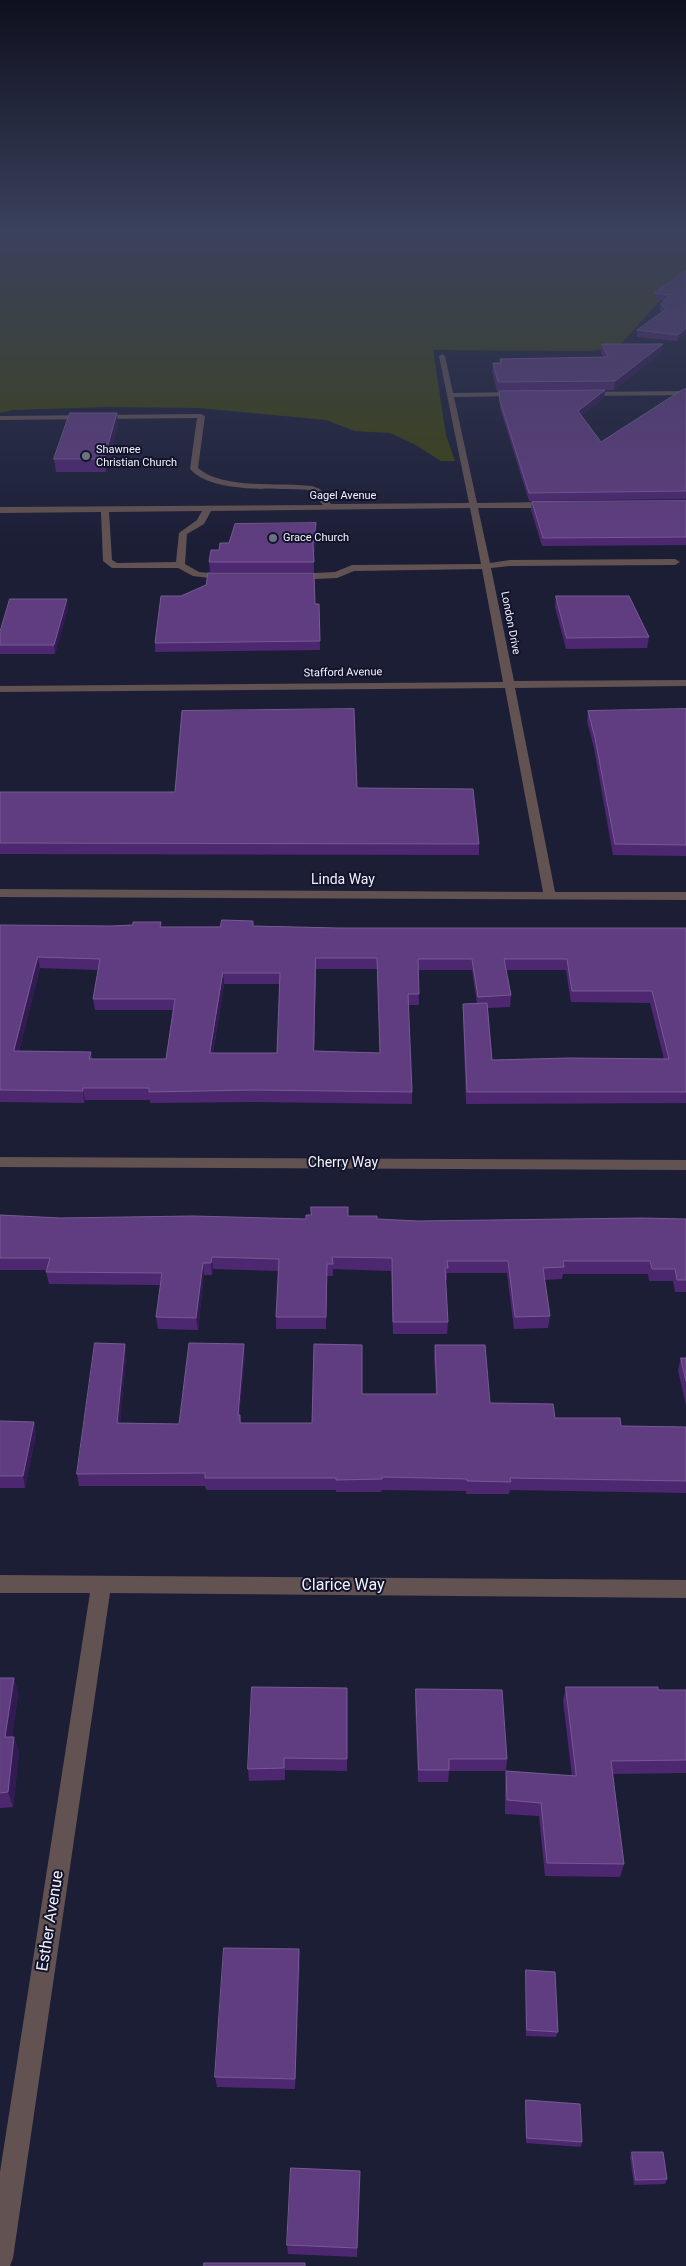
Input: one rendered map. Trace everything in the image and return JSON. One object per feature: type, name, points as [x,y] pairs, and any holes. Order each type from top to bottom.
[{"type":"street","name":"London Drive","points":[[442,356],[472,506],[486,565],[550,896]]},
{"type":"street","points":[[578,394],[686,393]]},
{"type":"street","points":[[450,394],[529,394]]},
{"type":"street","points":[[0,418],[201,416],[194,469],[201,477],[226,483],[312,488],[317,491],[329,507]]},
{"type":"street","name":"Gagel Avenue","points":[[0,510],[560,505]]},
{"type":"street","points":[[180,565],[183,533],[201,522],[208,508]]},
{"type":"street","points":[[105,509],[108,562],[115,566],[180,565],[187,572],[207,577],[234,577]]},
{"type":"street","points":[[280,577],[337,575],[352,568],[470,568],[486,565],[675,562]]},
{"type":"street","name":"Stafford Avenue","points":[[0,689],[686,682]]},
{"type":"street","name":"Linda Way","points":[[0,893],[686,896]]},
{"type":"street","name":"Cherry Way","points":[[0,1162],[686,1165]]},
{"type":"street","name":"Clarice Way","points":[[0,1584],[686,1589]]},
{"type":"street","name":"Esther Avenue","points":[[0,2258],[102,1585]]},
{"type":"green space","points":[[0,335],[629,335],[618,347],[591,351],[433,350],[446,435],[455,461],[441,461],[414,444],[390,433],[355,431],[326,420],[199,408],[107,407],[12,410],[0,413]]},
{"type":"building","points":[[602,344],[663,344],[615,381],[498,382],[493,363],[501,363],[500,359],[608,357]]},
{"type":"building","points":[[686,389],[686,491],[529,493],[500,401],[499,391],[605,390],[578,411],[601,442]]},
{"type":"building","points":[[70,413],[117,413],[104,459],[54,459]]},
{"type":"building","points":[[686,501],[686,537],[543,538],[532,502]]},
{"type":"building","points":[[316,523],[313,545],[314,562],[209,562],[211,550],[219,550],[220,543],[229,543],[235,524]]},
{"type":"building","points":[[208,573],[314,573],[315,604],[319,604],[320,641],[155,643],[161,596],[181,596],[206,585]]},
{"type":"building","points":[[556,596],[629,596],[649,637],[567,638]]},
{"type":"building","points":[[10,599],[67,599],[54,645],[0,645],[0,632]]},
{"type":"building","points":[[354,709],[357,788],[473,789],[479,844],[0,843],[0,792],[175,792],[182,711]]},
{"type":"building","points":[[686,709],[686,845],[615,844],[588,711]]},
{"type":"building","points":[[222,920],[253,921],[253,926],[338,928],[686,928],[686,1092],[467,1092],[463,1004],[487,1003],[492,1060],[570,1058],[669,1059],[652,991],[572,991],[567,959],[504,959],[511,995],[478,997],[472,959],[418,959],[419,994],[408,994],[412,1092],[253,1090],[149,1092],[149,1088],[83,1088],[83,1091],[0,1090],[0,925],[110,926],[133,925],[133,922],[161,922],[160,927],[220,927]],"holes":[[[38,957],[100,959],[93,999],[175,999],[166,1059],[89,1059],[91,1052],[14,1051]],[[316,958],[377,958],[380,1053],[314,1051]],[[223,973],[280,973],[277,1053],[210,1053]]]},
{"type":"building","points":[[311,1207],[348,1207],[348,1216],[377,1216],[377,1219],[418,1221],[686,1219],[686,1280],[677,1280],[675,1269],[652,1269],[650,1261],[563,1261],[564,1267],[543,1268],[550,1316],[515,1317],[508,1261],[447,1261],[448,1268],[445,1268],[448,1322],[393,1322],[392,1258],[332,1257],[333,1264],[327,1264],[326,1317],[276,1317],[279,1259],[212,1257],[211,1263],[203,1263],[196,1318],[156,1317],[162,1273],[46,1272],[50,1258],[0,1258],[0,1215],[60,1218],[193,1216],[306,1219],[306,1215],[311,1215]]},
{"type":"building","points":[[95,1343],[125,1344],[117,1423],[179,1424],[189,1343],[244,1344],[238,1415],[240,1415],[240,1423],[312,1423],[314,1344],[362,1345],[362,1394],[437,1394],[435,1345],[485,1345],[490,1403],[553,1404],[555,1418],[620,1418],[621,1426],[686,1427],[686,1481],[510,1478],[511,1482],[382,1477],[382,1479],[336,1480],[336,1478],[205,1478],[205,1473],[77,1474]]},
{"type":"building","points":[[681,1358],[686,1358],[686,1381]]},
{"type":"building","points":[[0,1421],[34,1422],[23,1476],[0,1476]]},
{"type":"building","points":[[0,1678],[14,1678],[5,1737],[14,1737],[8,1792],[0,1793]]},
{"type":"building","points":[[252,1687],[347,1688],[347,1759],[284,1758],[284,1768],[248,1769]]},
{"type":"building","points":[[566,1687],[658,1687],[658,1690],[686,1690],[686,1760],[611,1761],[624,1864],[547,1863],[541,1803],[507,1800],[506,1771],[576,1776]]},
{"type":"building","points":[[416,1689],[502,1690],[507,1759],[449,1759],[449,1770],[419,1770]]},
{"type":"building","points":[[224,1948],[299,1949],[295,2079],[215,2077]]},
{"type":"building","points":[[526,1970],[555,1972],[558,2032],[527,2030]]},
{"type":"building","points":[[526,2100],[580,2104],[582,2142],[527,2138]]},
{"type":"building","points":[[632,2152],[663,2152],[667,2179],[636,2180]]},
{"type":"building","points":[[291,2168],[360,2171],[357,2248],[287,2245]]},
{"type":"building","points":[[204,2263],[305,2263],[305,2266],[204,2266]]},
{"type":"place","name":"Shawnee Christian Church","points":[[86,456]]},
{"type":"place","name":"Grace Church","points":[[273,538]]}]
